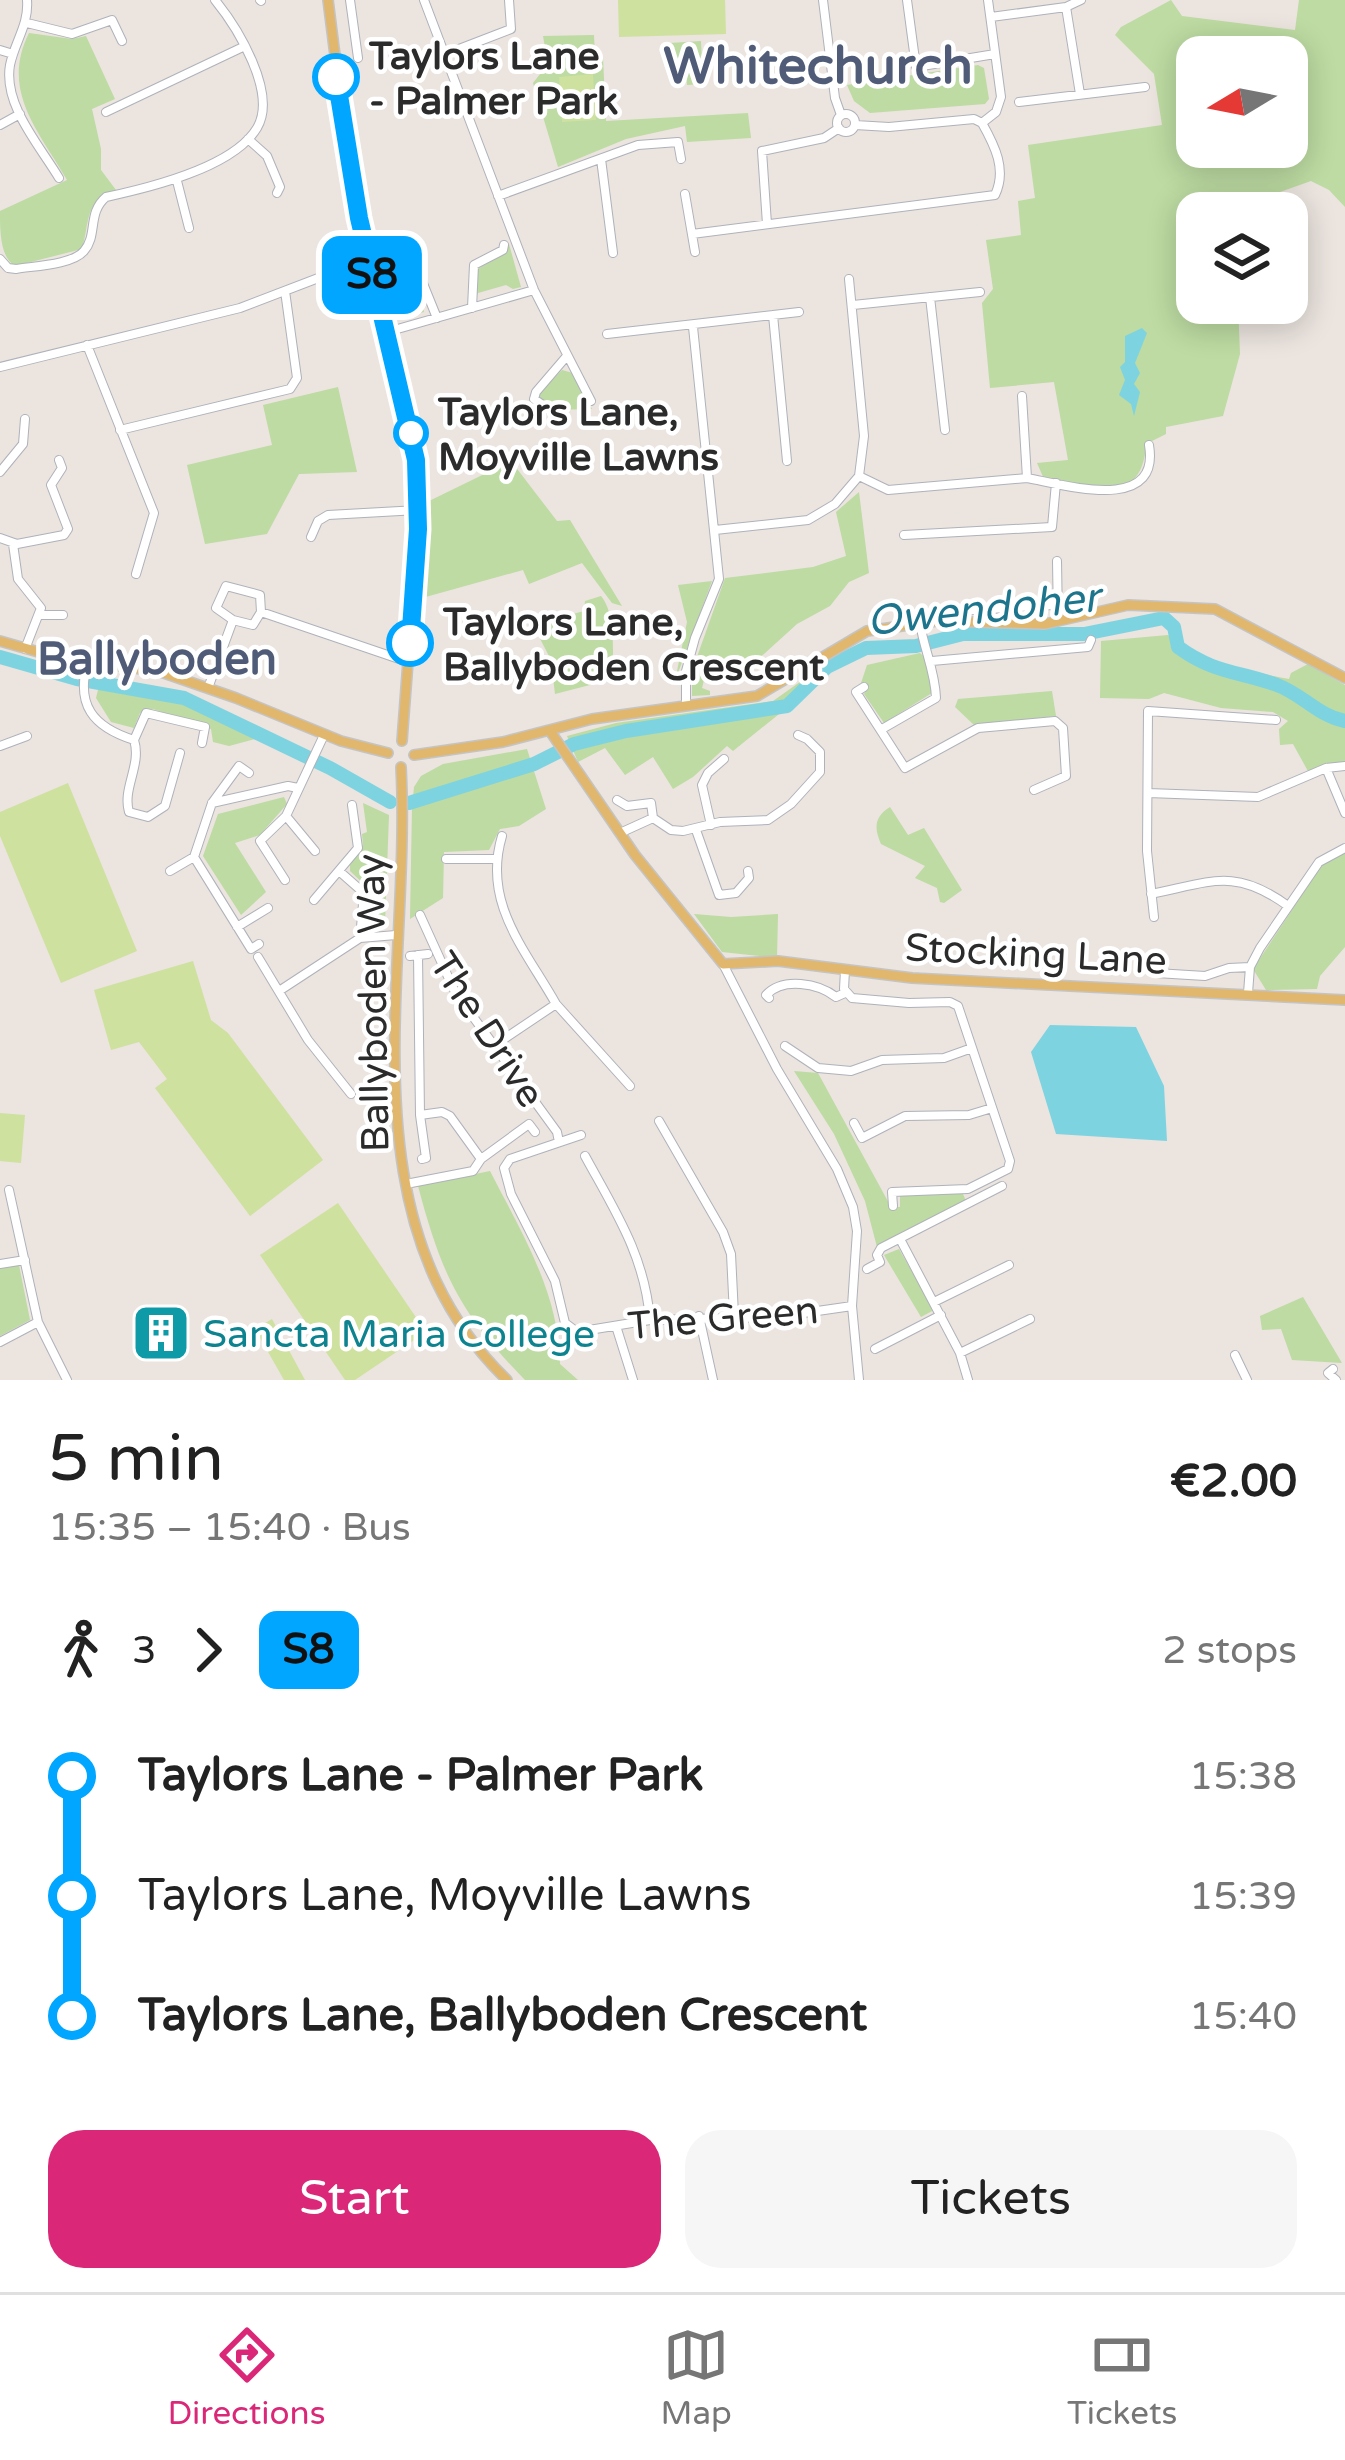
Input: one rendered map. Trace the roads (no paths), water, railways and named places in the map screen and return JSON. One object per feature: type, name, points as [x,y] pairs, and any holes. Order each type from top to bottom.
[{"type":"main road","points":[[328,0],[342,122],[368,259],[409,420],[418,510],[402,741]]},
{"type":"main road","points":[[414,755],[550,731],[592,718],[767,693],[823,654],[868,631],[920,623],[1058,623],[1127,605],[1215,609],[1345,678]]},
{"type":"main road","points":[[0,641],[160,672],[388,753]]},
{"type":"main road","points":[[550,731],[620,833],[723,964]]},
{"type":"main road","points":[[402,741],[411,745],[414,755],[411,763],[401,767],[393,764],[388,753],[392,744],[402,741]]},
{"type":"main road","name":"Ballyboden Way","points":[[401,767],[395,1071],[411,1215],[431,1275],[473,1345],[506,1380]]},
{"type":"main road","name":"Stocking Lane","points":[[723,964],[778,961],[912,978],[1345,1000]]},
{"type":"street","points":[[27,0],[27,23],[14,54],[10,82],[20,114],[59,178]]},
{"type":"street","points":[[0,259],[16,269],[78,256],[88,245],[97,205],[106,197],[176,182],[248,139],[263,107],[245,46],[214,0]]},
{"type":"street","points":[[350,0],[358,58]]},
{"type":"street","points":[[424,0],[534,290],[591,401]]},
{"type":"street","points":[[446,54],[511,28],[509,0]]},
{"type":"street","points":[[767,224],[762,151],[824,138],[838,128],[841,115],[823,0]]},
{"type":"street","points":[[907,0],[916,67],[995,54]]},
{"type":"street","points":[[982,123],[996,112],[1001,97],[988,0]]},
{"type":"street","points":[[991,17],[1066,7],[1081,0]]},
{"type":"street","points":[[1066,7],[1080,94]]},
{"type":"street","points":[[27,23],[72,34],[112,20],[122,40]]},
{"type":"street","points":[[106,112],[245,46]]},
{"type":"street","points":[[0,50],[14,54]]},
{"type":"street","points":[[1019,102],[1145,87]]},
{"type":"street","points":[[0,125],[20,114]]},
{"type":"street","points":[[838,128],[850,132],[855,125],[853,116],[841,115]]},
{"type":"street","points":[[692,234],[995,195],[1000,163],[982,123],[974,119],[889,127],[855,125]]},
{"type":"street","points":[[248,139],[267,157],[280,187],[277,193]]},
{"type":"street","points":[[498,196],[638,145],[678,142],[681,159]]},
{"type":"street","points":[[601,159],[613,253]]},
{"type":"street","points":[[176,182],[189,228]]},
{"type":"street","points":[[685,194],[694,252]]},
{"type":"street","points":[[472,308],[474,265],[503,250],[503,245]]},
{"type":"street","points":[[0,367],[191,322],[368,259]]},
{"type":"street","points":[[715,530],[808,520],[836,504],[859,476],[864,436],[848,279]]},
{"type":"street","points":[[401,297],[398,289],[422,281],[436,318]]},
{"type":"street","points":[[387,332],[534,290]]},
{"type":"street","points":[[120,430],[290,389],[297,378],[285,291]]},
{"type":"street","points":[[853,305],[980,292]]},
{"type":"street","points":[[930,298],[945,430]]},
{"type":"street","points":[[607,334],[799,312]]},
{"type":"street","points":[[773,315],[787,461]]},
{"type":"street","points":[[686,704],[691,655],[719,579],[692,327]]},
{"type":"street","points":[[86,345],[154,513],[136,574]]},
{"type":"street","points":[[559,416],[534,399],[566,357]]},
{"type":"street","points":[[1022,396],[1027,478]]},
{"type":"street","points":[[0,472],[23,444],[24,418]]},
{"type":"street","points":[[859,476],[888,490],[1027,478],[1108,494],[1123,490],[1144,472],[1150,461],[1149,445]]},
{"type":"street","points":[[0,538],[13,544],[64,535],[68,530],[51,485],[62,468],[59,460]]},
{"type":"street","points":[[904,535],[1052,527],[1056,483]]},
{"type":"street","points":[[311,537],[318,521],[328,515],[418,510]]},
{"type":"street","points":[[13,544],[18,579],[40,603],[40,615],[25,649]]},
{"type":"street","points":[[1057,561],[1058,623]]},
{"type":"street","points":[[226,586],[260,595],[261,612],[254,625],[232,620],[216,608],[226,586]]},
{"type":"street","points":[[959,610],[1053,605]]},
{"type":"street","points":[[1033,606],[1033,625]]},
{"type":"street","points":[[261,612],[408,662]]},
{"type":"street","points":[[40,615],[62,615]]},
{"type":"street","points":[[208,688],[232,620]]},
{"type":"street","points":[[882,729],[936,698],[932,661],[923,645],[920,623]]},
{"type":"street","points":[[932,661],[1088,647],[1091,640]]},
{"type":"street","points":[[88,661],[82,688],[94,718],[104,728],[134,740]]},
{"type":"street","points":[[864,687],[856,692],[905,768],[978,728],[1055,721],[1063,728],[1066,776],[1034,790]]},
{"type":"street","points":[[181,753],[165,806],[148,817],[129,812],[126,805],[139,753],[134,740],[142,718],[152,712],[205,727],[202,743]]},
{"type":"street","points":[[1154,917],[1148,712],[1276,720]]},
{"type":"street","points":[[285,880],[260,841],[286,816],[324,734]]},
{"type":"street","points":[[617,800],[627,806],[651,802],[653,818],[671,830],[768,820],[791,804],[820,772],[823,762],[814,744],[797,735]]},
{"type":"street","points":[[0,746],[27,736]]},
{"type":"street","points":[[711,825],[702,785],[724,760]]},
{"type":"street","points":[[170,871],[194,857],[212,803],[239,766],[249,773]]},
{"type":"street","points":[[1148,793],[1258,797],[1345,766]]},
{"type":"street","points":[[1326,769],[1345,813]]},
{"type":"street","points":[[212,803],[288,786],[298,788]]},
{"type":"street","points":[[314,900],[358,848],[352,805]]},
{"type":"street","points":[[286,816],[315,851]]},
{"type":"street","points":[[620,833],[653,818]]},
{"type":"street","points":[[696,830],[719,895],[736,893],[749,878],[748,871]]},
{"type":"street","points":[[502,836],[495,859],[502,912],[556,1004],[630,1086]]},
{"type":"street","points":[[1248,994],[1250,967],[1288,906],[1319,862],[1345,848]]},
{"type":"street","points":[[194,857],[251,949],[259,944]]},
{"type":"street","points":[[446,859],[495,859]]},
{"type":"street","points":[[339,871],[364,893],[360,938]]},
{"type":"street","points":[[1151,894],[1233,879],[1255,884],[1288,906]]},
{"type":"street","points":[[237,927],[268,908]]},
{"type":"street","name":"The Drive","points":[[420,915],[455,992],[557,1132],[559,1142]]},
{"type":"street","points":[[279,991],[360,938],[396,935]]},
{"type":"street","points":[[419,955],[420,1115],[426,1158],[422,1159]]},
{"type":"street","points":[[258,957],[308,1040],[351,1094]]},
{"type":"street","points":[[723,964],[846,1189],[857,1225],[852,1306],[860,1380]]},
{"type":"street","points":[[1156,973],[1205,976],[1250,967]]},
{"type":"street","points":[[845,970],[845,993]]},
{"type":"street","points":[[769,998],[766,995],[772,988],[784,983],[824,988],[836,997],[845,993]]},
{"type":"street","points":[[845,993],[852,998],[954,1003],[1010,1165],[975,1186],[892,1192],[893,1206]]},
{"type":"street","points":[[492,1047],[556,1004]]},
{"type":"street","points":[[785,1046],[818,1068],[851,1071],[882,1060],[944,1058],[973,1048]]},
{"type":"street","points":[[854,1123],[862,1138],[909,1115],[969,1115],[993,1108]]},
{"type":"street","points":[[420,1115],[442,1112],[449,1116],[481,1159]]},
{"type":"street","points":[[658,1121],[723,1232],[731,1254],[734,1315]]},
{"type":"street","points":[[406,1184],[472,1171],[529,1124],[535,1132]]},
{"type":"street","name":"The Green","points":[[581,1135],[510,1159],[504,1178],[555,1281],[565,1323],[577,1332],[650,1320],[776,1317],[852,1306]]},
{"type":"street","points":[[585,1156],[633,1242],[648,1292],[650,1320]]},
{"type":"street","points":[[975,1186],[980,1198]]},
{"type":"street","name":"The Green","points":[[868,1269],[880,1262],[881,1249],[1002,1186]]},
{"type":"street","points":[[9,1190],[38,1322],[68,1380]]},
{"type":"street","points":[[900,1239],[960,1353],[968,1380]]},
{"type":"street","points":[[0,1264],[25,1260]]},
{"type":"street","points":[[934,1302],[1009,1265]]},
{"type":"street","points":[[875,1349],[941,1315]]},
{"type":"street","points":[[699,1316],[713,1380]]},
{"type":"street","points":[[960,1353],[1030,1319]]},
{"type":"street","points":[[0,1342],[38,1322]]},
{"type":"street","points":[[616,1325],[633,1380]]},
{"type":"street","points":[[1235,1355],[1243,1379]]},
{"type":"street","points":[[1333,1369],[1328,1373],[1336,1380]]},
{"type":"water","points":[[1142,328],[1147,333],[1135,363],[1140,373],[1134,384],[1140,392],[1134,416],[1131,404],[1119,395],[1125,380],[1120,367],[1125,362],[1125,336]]},
{"type":"water","points":[[1050,1025],[1136,1027],[1164,1086],[1167,1141],[1056,1134],[1031,1052]]},
{"type":"waterway","name":"Owendoher","points":[[409,803],[534,764],[574,744],[626,731],[787,706],[827,667],[866,648],[916,646],[963,634],[1084,634],[1164,618],[1174,627],[1178,647],[1191,656],[1277,685],[1345,721]]},
{"type":"waterway","name":"Owendoher","points":[[0,657],[77,679],[184,698],[390,802]]},
{"type":"place","name":"Taylors Lane - Palmer Park","points":[[336,77]]},
{"type":"place","name":"Taylors Lane, Moyville Lawns","points":[[411,433]]},
{"type":"place","name":"Taylors Lane, Ballyboden Crescent","points":[[410,643]]},
{"type":"place","name":"Sancta Maria College","points":[[161,1333]]},
{"type":"district","name":"Whitechurch","points":[[818,65]]},
{"type":"district","name":"Ballyboden","points":[[157,658]]}]
